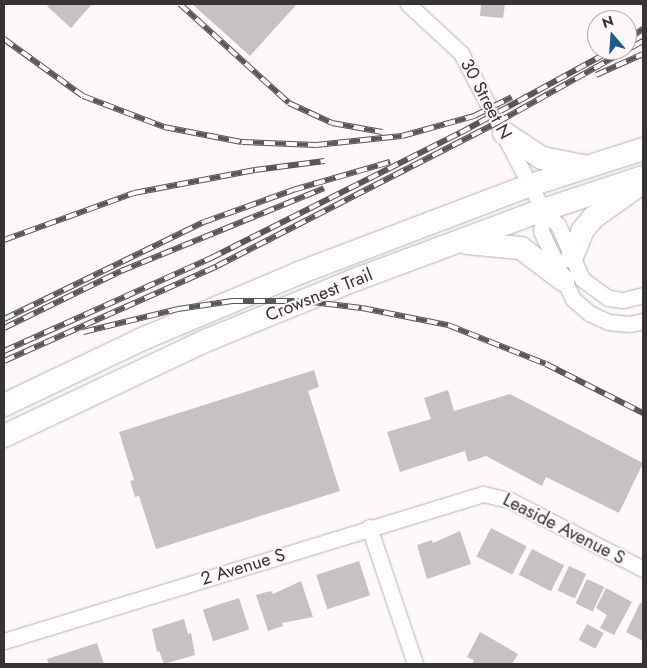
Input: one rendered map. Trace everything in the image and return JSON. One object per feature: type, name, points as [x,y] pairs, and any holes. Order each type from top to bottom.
[{"type":"highway","points":[[504,134],[542,158],[564,164],[589,166]]},
{"type":"highway","name":"Crowsnest Trail","points":[[4,405],[188,319],[531,185],[643,148]]},
{"type":"highway","name":"Crowsnest Trail","points":[[4,436],[204,341],[543,210],[643,177]]},
{"type":"highway","points":[[572,257],[583,230],[594,217],[643,184]]},
{"type":"highway","points":[[439,249],[473,242],[521,248],[563,280]]},
{"type":"street","name":"30 Street N","points":[[408,4],[461,53],[543,210]]},
{"type":"street","points":[[543,210],[558,225],[582,279],[608,298],[623,300],[643,296]]},
{"type":"street","points":[[543,210],[541,231],[573,299],[589,314],[608,322],[630,324],[643,321]]},
{"type":"street","name":"2 Avenue S","points":[[4,641],[369,527],[483,494]]},
{"type":"street","name":"Leaside Avenue S","points":[[483,494],[510,500],[643,570]]},
{"type":"street","points":[[369,527],[415,664]]},
{"type":"building","points":[[50,4],[92,4],[71,28],[47,6]]},
{"type":"building","points":[[192,4],[297,4],[250,56]]},
{"type":"building","points":[[481,4],[505,4],[503,18],[480,16]]},
{"type":"building","points":[[314,370],[319,387],[308,391],[340,491],[156,549],[139,496],[135,497],[130,481],[134,480],[119,432]]},
{"type":"building","points":[[448,390],[454,411],[510,394],[643,463],[619,513],[546,477],[542,486],[486,456],[468,462],[465,451],[400,472],[387,432],[431,419],[424,398]]},
{"type":"building","points":[[491,528],[527,546],[512,575],[476,557]]},
{"type":"building","points":[[460,531],[471,564],[427,579],[417,545],[432,540],[433,543]]},
{"type":"building","points":[[532,549],[564,565],[551,591],[519,575]]},
{"type":"building","points":[[359,561],[370,595],[327,609],[316,575]]},
{"type":"building","points":[[569,566],[586,574],[575,599],[558,590]]},
{"type":"building","points":[[587,579],[604,587],[593,612],[576,603]]},
{"type":"building","points":[[301,581],[313,617],[282,623],[283,626],[268,631],[256,595],[271,591],[273,594]]},
{"type":"building","points":[[606,588],[632,602],[614,635],[600,628],[607,615],[596,608]]},
{"type":"building","points":[[239,598],[249,629],[213,641],[203,610]]},
{"type":"building","points":[[640,603],[643,604],[643,641],[626,632]]},
{"type":"building","points":[[184,619],[188,634],[191,633],[195,655],[164,664],[159,651],[157,652],[152,629]]},
{"type":"building","points":[[587,624],[604,633],[595,649],[579,640]]},
{"type":"building","points":[[480,632],[518,654],[512,664],[472,664],[474,660],[467,657]]},
{"type":"building","points":[[97,643],[104,664],[49,664],[47,659]]},
{"type":"railway","points":[[180,4],[289,103],[332,123],[382,132]]},
{"type":"railway","points":[[637,33],[643,29]]},
{"type":"railway","points":[[4,39],[83,96],[164,127],[242,142],[316,145],[402,136],[474,116],[512,97]]},
{"type":"railway","points":[[4,361],[217,266],[498,122],[643,41]]},
{"type":"railway","points":[[596,75],[643,54]]},
{"type":"railway","points":[[4,351],[211,258],[460,133],[594,60]]},
{"type":"railway","points":[[4,240],[134,193],[255,170],[324,161]]},
{"type":"railway","points":[[4,319],[204,222],[293,190],[390,162]]},
{"type":"railway","points":[[4,328],[121,271],[324,188]]},
{"type":"railway","points":[[83,332],[178,309],[232,301],[304,301],[362,308],[448,325],[546,364],[643,413]]}]
